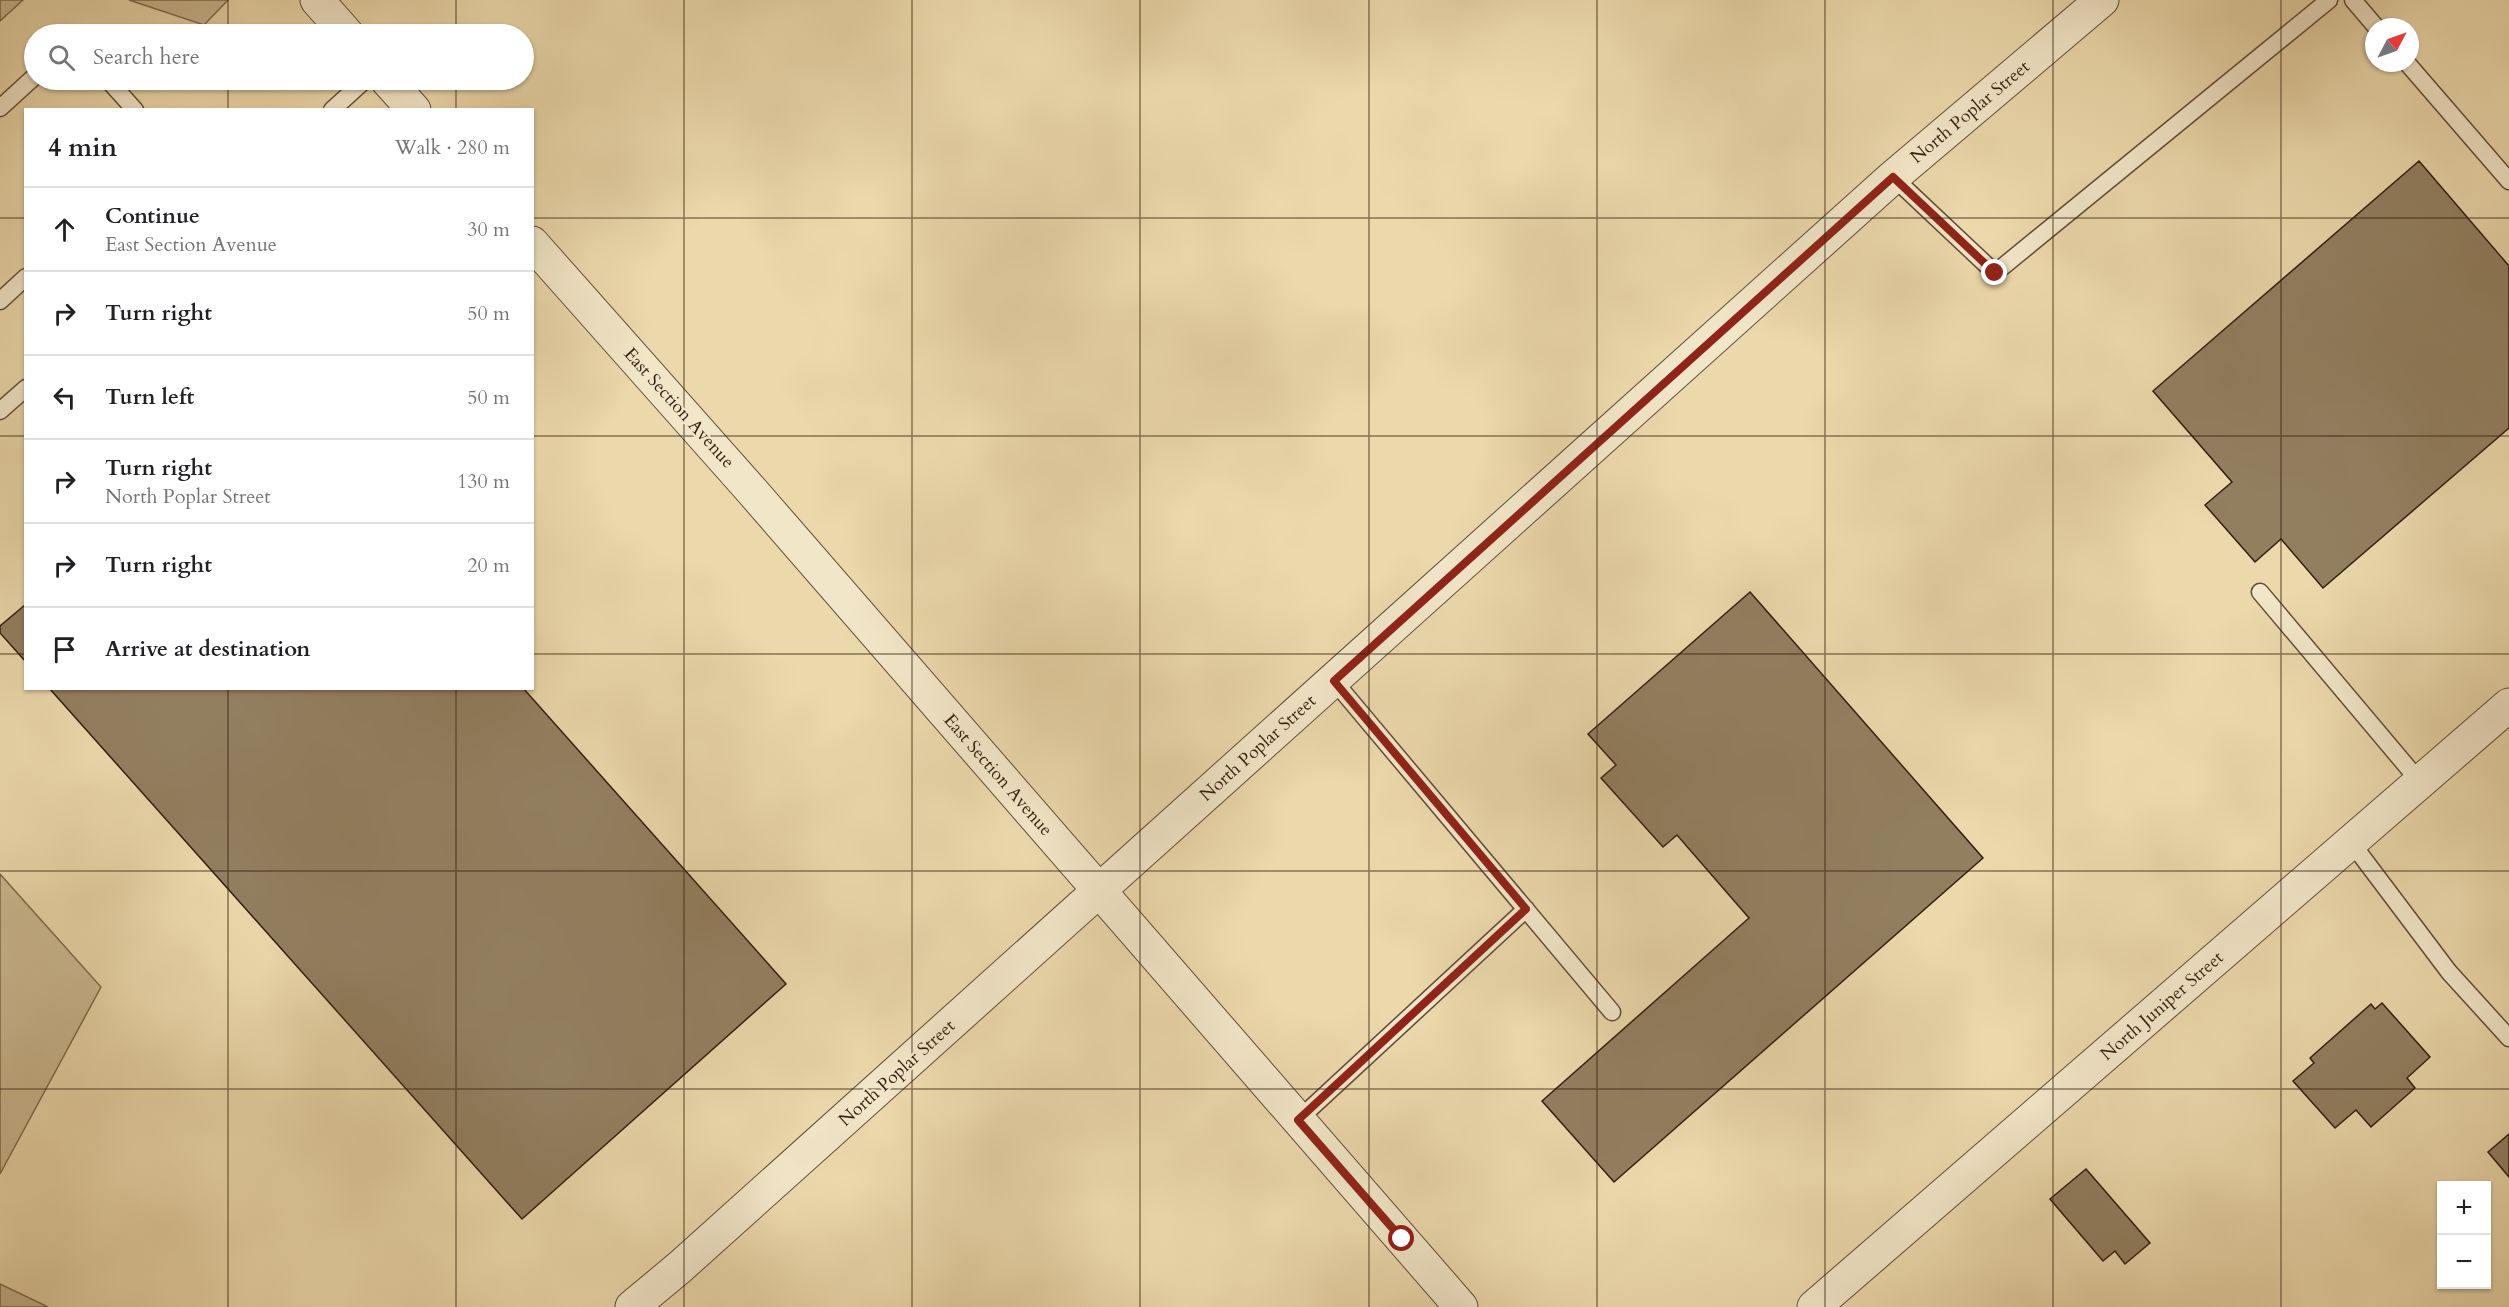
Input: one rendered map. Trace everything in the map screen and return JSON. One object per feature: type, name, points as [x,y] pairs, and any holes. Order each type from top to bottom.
[{"type":"street","points":[[317,0],[338,24]]},
{"type":"street","name":"North Poplar Street","points":[[633,1307],[1099,892],[2085,5]]},
{"type":"street","points":[[396,90],[412,108]]},
{"type":"street","name":"East Section Avenue","points":[[534,245],[752,491],[1461,1307]]},
{"type":"street","name":"North Juniper Street","points":[[1814,1307],[2509,705]]},
{"type":"lane","points":[[1893,177],[1995,273],[2329,0]]},
{"type":"lane","points":[[2353,0],[2368,18]]},
{"type":"lane","points":[[2416,72],[2509,181]]},
{"type":"lane","points":[[0,108],[24,86]]},
{"type":"lane","points":[[117,90],[133,108]]},
{"type":"lane","points":[[334,108],[354,90]]},
{"type":"lane","points":[[0,301],[24,279]]},
{"type":"lane","points":[[0,411],[24,390]]},
{"type":"lane","points":[[2260,592],[2420,782]]},
{"type":"lane","points":[[1334,681],[1612,1012]]},
{"type":"lane","points":[[2351,842],[2449,972],[2509,1038]]},
{"type":"lane","points":[[1298,1120],[1526,909]]},
{"type":"shaded area","points":[[0,0],[23,0],[0,21]]},
{"type":"shaded area","points":[[129,0],[228,0],[205,24]]},
{"type":"shaded area","points":[[0,874],[101,987],[0,1174]]},
{"type":"shaded area","points":[[0,1284],[48,1307],[0,1307]]},
{"type":"building","points":[[2419,161],[2509,266],[2509,428],[2323,588],[2281,539],[2255,562],[2205,505],[2232,482],[2153,391]]},
{"type":"building","points":[[1750,592],[1983,858],[1614,1182],[1542,1101],[1749,918],[1677,835],[1663,847],[1601,778],[1616,765],[1588,734]]},
{"type":"building","points":[[24,606],[24,660],[0,633],[0,626]]},
{"type":"building","points":[[51,690],[525,690],[786,984],[522,1219]]},
{"type":"building","points":[[2382,1003],[2430,1057],[2407,1078],[2415,1088],[2371,1127],[2356,1110],[2335,1128],[2293,1081],[2314,1063],[2310,1058],[2371,1004],[2375,1009]]},
{"type":"building","points":[[2509,1134],[2509,1177],[2488,1152]]},
{"type":"building","points":[[2086,1169],[2150,1243],[2125,1264],[2115,1251],[2103,1261],[2050,1199]]},
{"type":"route","points":[[1402,1239],[1298,1120],[1526,909],[1334,681],[1893,177],[1995,273]]}]
